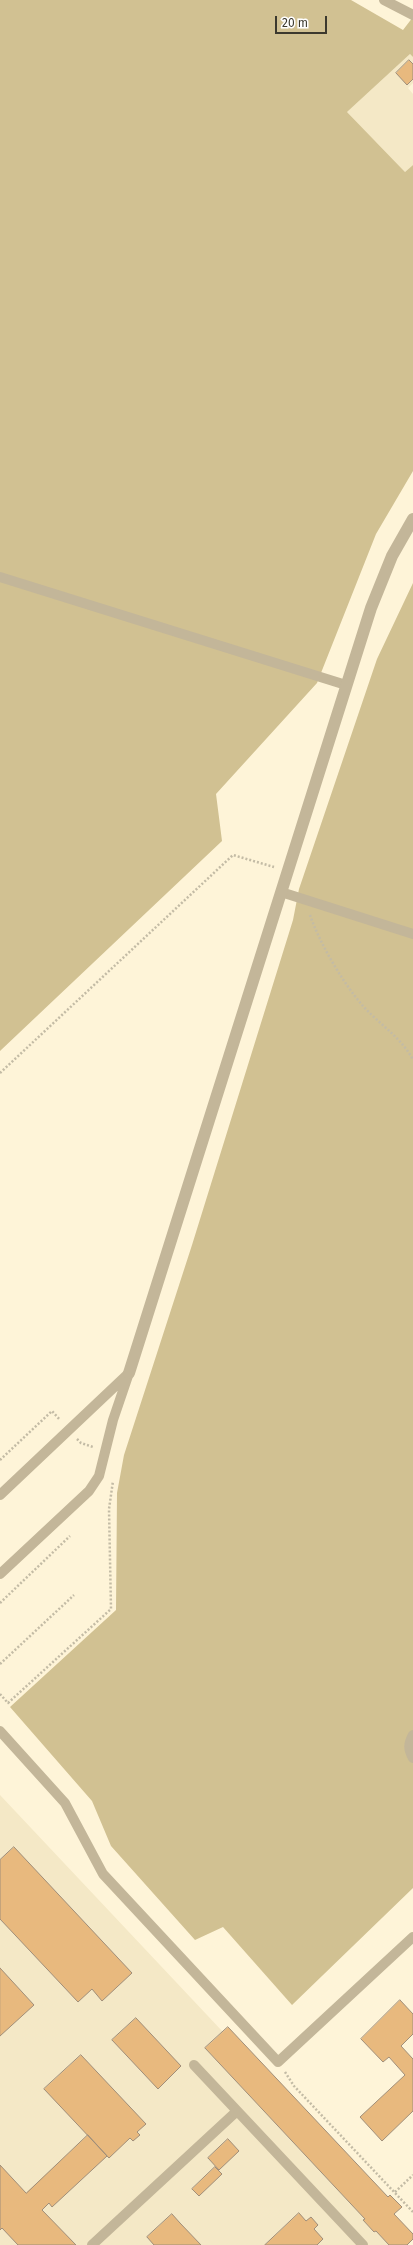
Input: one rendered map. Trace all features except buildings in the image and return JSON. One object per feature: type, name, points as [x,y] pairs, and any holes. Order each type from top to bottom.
[{"type":"street","points":[[129,1373],[371,608],[392,556],[413,519]]},
{"type":"lane","points":[[384,0],[413,15]]},
{"type":"lane","points":[[0,577],[346,685]]},
{"type":"lane","points":[[279,897],[308,901],[413,934]]},
{"type":"lane","points":[[0,1495],[129,1373]]},
{"type":"lane","points":[[0,1574],[89,1491],[100,1476],[112,1420],[129,1373]]},
{"type":"lane","points":[[0,1731],[65,1803],[103,1874],[278,2062],[413,1937]]},
{"type":"lane","points":[[413,1735],[409,1742],[409,1750],[413,1758]]},
{"type":"lane","points":[[194,2065],[363,2245]]},
{"type":"lane","points":[[92,2245],[237,2111]]},
{"type":"path","points":[[0,1073],[233,855],[287,871]]},
{"type":"path","points":[[308,901],[310,916],[333,963],[362,1005],[408,1050],[413,1060]]},
{"type":"path","points":[[0,1694],[8,1703],[111,1609],[109,1509],[114,1474]]},
{"type":"path","points":[[0,1603],[70,1536]]},
{"type":"path","points":[[0,1664],[74,1595]]},
{"type":"path","points":[[278,2062],[294,2086],[413,2212]]},
{"type":"path","points":[[395,2192],[413,2175]]},
{"type":"shaded area","points":[[0,0],[351,0],[403,30],[413,17],[413,57],[410,54],[347,112],[405,172],[413,165],[413,471],[376,534],[317,683],[216,794],[222,841],[0,1051]]},
{"type":"shaded area","points":[[410,54],[413,57],[413,83],[408,88],[413,94],[413,165],[405,172],[347,112]]},
{"type":"shaded area","points":[[413,583],[413,1888],[292,2005],[223,1927],[195,1940],[111,1846],[92,1801],[10,1707],[116,1610],[117,1493],[124,1455],[192,1245],[293,920],[299,889],[377,659]]},
{"type":"shaded area","points":[[0,1795],[223,2032],[205,2048],[364,2218],[363,2220],[374,2233],[376,2231],[389,2245],[0,2245]]}]
